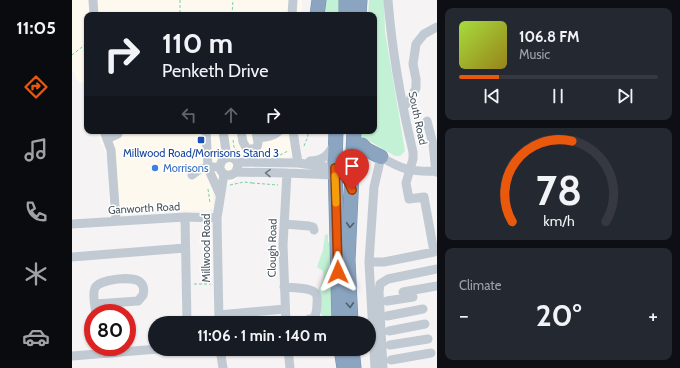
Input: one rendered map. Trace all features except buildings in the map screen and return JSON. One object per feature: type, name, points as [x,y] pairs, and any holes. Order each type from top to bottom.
[{"type":"highway","points":[[317,12],[318,0]]},
{"type":"highway","points":[[346,0],[346,12]]},
{"type":"highway","points":[[359,12],[360,0]]},
{"type":"highway","points":[[337,171],[344,162],[345,134]]},
{"type":"highway","points":[[350,316],[348,260],[354,134]]},
{"type":"highway","points":[[336,137],[339,316]]},
{"type":"highway","points":[[362,145],[367,150],[381,157]]},
{"type":"highway","points":[[342,356],[344,368]]},
{"type":"highway","points":[[353,356],[354,368]]},
{"type":"street","points":[[93,0],[94,12]]},
{"type":"street","points":[[292,12],[293,0]]},
{"type":"street","name":"South Road","points":[[369,262],[384,262],[434,252],[424,197],[409,199],[406,183],[413,159],[413,152],[403,107],[392,42],[388,0]]},
{"type":"street","points":[[403,107],[410,100],[416,88],[413,64],[416,44],[424,34],[437,27]]},
{"type":"street","points":[[375,368],[369,262],[374,187],[381,157],[396,166],[409,171],[437,172],[433,144],[427,121]]},
{"type":"street","points":[[116,221],[110,150],[106,135],[118,134]]},
{"type":"street","points":[[206,134],[208,168],[220,195]]},
{"type":"street","points":[[223,134],[227,157]]},
{"type":"street","points":[[242,134],[243,142],[247,149],[257,147],[257,135],[270,136],[276,134]]},
{"type":"street","points":[[294,134],[298,163]]},
{"type":"street","points":[[222,170],[222,160],[227,157],[233,158],[238,162],[298,163],[319,160],[326,157],[336,137]]},
{"type":"street","points":[[236,172],[238,162]]},
{"type":"street","points":[[298,163],[337,171],[347,179],[352,190]]},
{"type":"street","points":[[192,175],[200,169],[208,168],[222,170],[230,175],[236,172],[287,173],[337,171]]},
{"type":"street","name":"Millwood Road","points":[[219,316],[217,218],[222,170]]},
{"type":"street","name":"Clough Road","points":[[286,316],[284,224],[287,173]]},
{"type":"street","points":[[185,218],[187,316]]},
{"type":"street","name":"Ganworth Road","points":[[72,224],[185,218],[217,218]]},
{"type":"street","points":[[284,224],[309,226],[313,227],[314,230]]},
{"type":"street","points":[[72,257],[185,248]]},
{"type":"street","points":[[383,368],[379,292],[380,284],[388,279],[437,269]]},
{"type":"street","points":[[135,279],[141,282],[143,286],[143,295],[138,301],[96,309],[94,290],[98,284],[104,281],[135,279]]},
{"type":"street","points":[[403,292],[437,286]]},
{"type":"street","points":[[284,287],[300,288],[314,292],[316,294],[317,304],[315,316]]},
{"type":"street","points":[[387,302],[420,295]]},
{"type":"street","points":[[239,316],[285,309]]},
{"type":"street","points":[[387,316],[423,309]]},
{"type":"street","points":[[389,331],[425,324]]},
{"type":"street","points":[[390,345],[428,339]]},
{"type":"street","points":[[136,349],[148,349]]},
{"type":"street","points":[[72,356],[84,353]]},
{"type":"street","points":[[391,360],[431,353]]},
{"type":"street","points":[[221,356],[222,368]]},
{"type":"street","points":[[289,356],[290,368]]},
{"type":"path","points":[[180,0],[180,12]]},
{"type":"path","points":[[232,12],[233,0]]},
{"type":"path","points":[[72,55],[84,45]]},
{"type":"path","points":[[280,155],[296,148],[303,147],[308,134]]},
{"type":"path","points":[[186,285],[218,283]]},
{"type":"shaded area","points":[[72,0],[302,0],[302,12],[84,12],[84,83],[80,83],[76,79],[75,73],[72,72]]},
{"type":"shaded area","points":[[97,134],[298,134],[302,153],[291,155],[288,159],[253,159],[252,174],[241,176],[213,194],[213,208],[208,210],[109,214],[108,159]]},
{"type":"green space","points":[[322,0],[341,0],[341,12],[321,12]]},
{"type":"green space","points":[[369,0],[384,0],[385,32],[405,151],[400,156],[395,156],[361,136],[361,134],[377,134],[377,12],[368,12]]},
{"type":"green space","points":[[328,234],[328,242],[330,243],[335,316],[323,316],[319,310],[318,302],[317,290],[323,282],[323,271],[317,267],[323,250],[325,235]]},
{"type":"slow traffic","points":[[335,176],[336,203]]},
{"type":"place","name":"Millwood Road/Morrisons Stand 3","points":[[201,140]]},
{"type":"place","name":"Morrisons","points":[[155,168]]},
{"type":"route","points":[[338,272],[335,168],[341,171],[352,190]]}]
